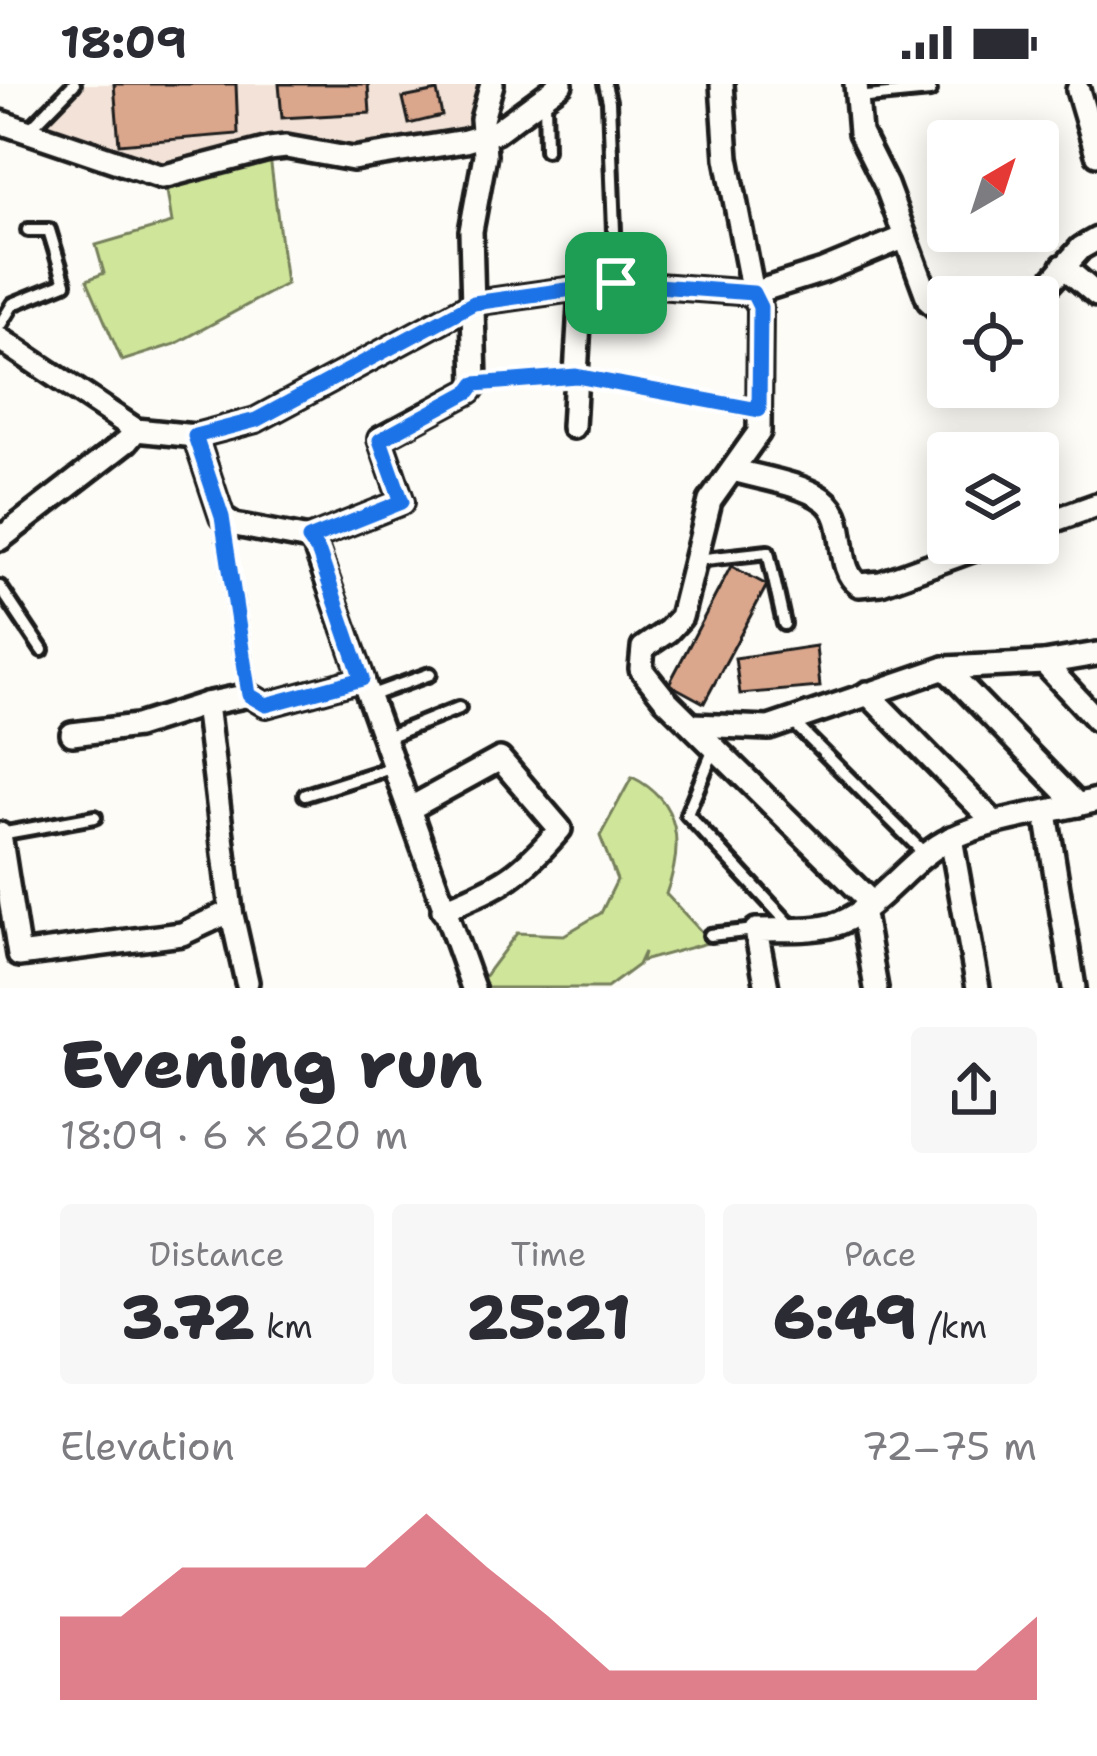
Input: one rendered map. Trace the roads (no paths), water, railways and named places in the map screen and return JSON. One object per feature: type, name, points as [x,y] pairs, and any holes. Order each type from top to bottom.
[{"type":"street","points":[[195,436],[222,517],[235,525],[309,539],[402,502],[380,440],[475,384],[469,263],[484,155],[482,119],[492,84]]},
{"type":"street","points":[[721,84],[727,158],[753,293],[760,307],[755,441],[710,501],[681,617],[643,648],[640,658],[647,678],[866,905],[876,988]]},
{"type":"street","points":[[0,122],[162,177],[269,149],[286,147],[353,159],[482,136],[496,132],[553,90]]},
{"type":"street","points":[[856,91],[860,133],[886,185],[927,296]]},
{"type":"street","points":[[1078,91],[1097,154]]},
{"type":"street","points":[[0,138],[27,133]]},
{"type":"street","points":[[0,339],[136,430],[195,436],[256,420],[474,303],[616,283],[753,293],[903,238]]},
{"type":"street","points":[[1056,276],[1097,239]]},
{"type":"street","points":[[1064,266],[1097,295]]},
{"type":"street","points":[[573,428],[581,288]]},
{"type":"street","points":[[0,539],[136,430]]},
{"type":"street","points":[[733,470],[813,494],[830,505],[839,523],[848,574],[859,585],[881,583],[934,564]]},
{"type":"street","points":[[1059,519],[1097,505]]},
{"type":"street","points":[[309,539],[319,553],[473,988]]},
{"type":"street","points":[[693,725],[769,728],[945,668],[1044,663],[1097,653]]},
{"type":"street","points":[[1044,663],[1097,720]]},
{"type":"street","points":[[945,668],[1088,803]]},
{"type":"street","points":[[72,734],[137,726],[249,695],[266,705],[365,687]]},
{"type":"street","points":[[867,693],[994,822]]},
{"type":"street","points":[[206,704],[231,910],[248,982]]},
{"type":"street","points":[[409,809],[500,758],[560,829],[508,882],[443,910]]},
{"type":"street","points":[[767,988],[755,930],[837,924],[951,838],[994,822],[1088,803]]},
{"type":"street","points":[[1046,813],[1074,988]]},
{"type":"street","points":[[0,834],[19,955],[182,934],[231,910]]},
{"type":"street","points":[[951,838],[978,988]]},
{"type":"lane","points":[[27,133],[74,84]]},
{"type":"lane","points":[[605,84],[616,283]]},
{"type":"lane","points":[[546,150],[553,90]]},
{"type":"lane","points":[[856,91],[930,91]]},
{"type":"lane","points":[[0,325],[14,304],[65,284],[49,230],[28,230]]},
{"type":"lane","points":[[576,376],[759,410]]},
{"type":"lane","points":[[222,517],[249,695]]},
{"type":"lane","points":[[696,560],[768,552],[784,624]]},
{"type":"lane","points":[[0,587],[42,650]]},
{"type":"lane","points":[[365,687],[430,674]]},
{"type":"lane","points":[[383,738],[458,708]]},
{"type":"lane","points":[[793,722],[924,854]]},
{"type":"lane","points":[[715,746],[687,814],[793,928]]},
{"type":"lane","points":[[305,795],[394,767]]},
{"type":"lane","points":[[0,834],[95,817]]},
{"type":"lane","points":[[710,935],[755,930]]}]
